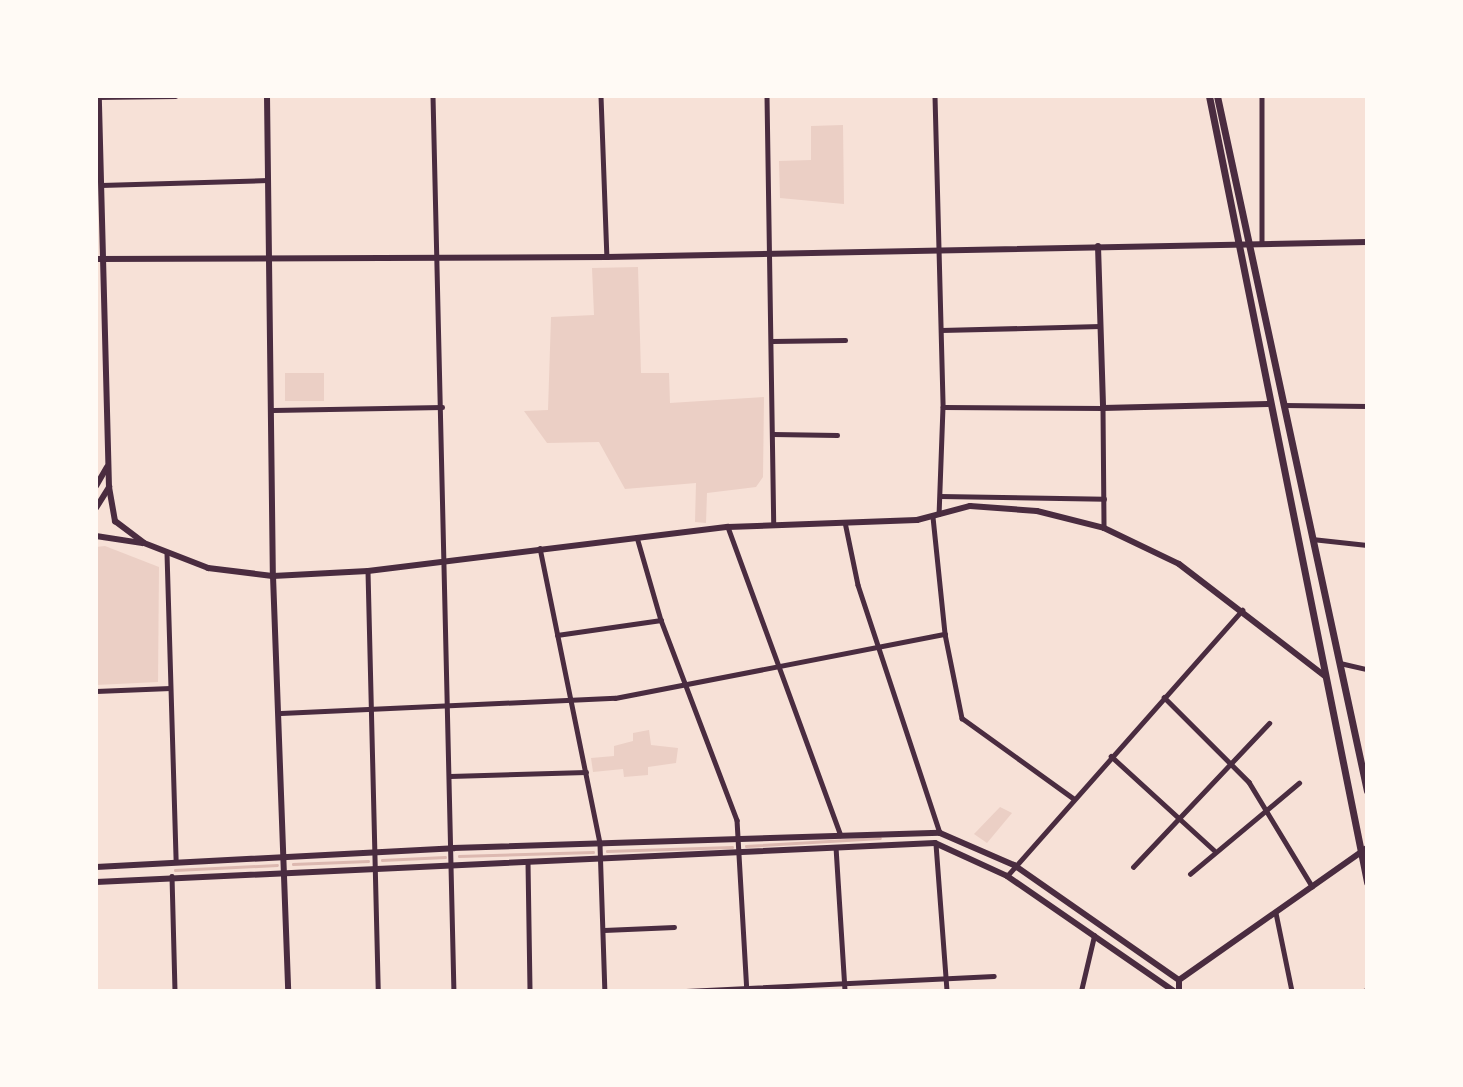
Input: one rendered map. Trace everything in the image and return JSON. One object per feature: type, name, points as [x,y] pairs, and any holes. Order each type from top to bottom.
[{"type":"main road","points":[[1209,96],[1268,404],[1364,850],[1367,882]]},
{"type":"main road","points":[[1217,96],[1367,790]]},
{"type":"street","points":[[175,96],[98,97],[100,259],[109,487],[115,521],[144,543],[208,568],[273,576],[368,571],[540,547],[728,527],[936,516],[970,506],[1012,508],[1104,528],[1179,564],[1325,676]]},
{"type":"street","points":[[267,96],[273,576],[281,713],[288,991]]},
{"type":"street","points":[[433,96],[453,848],[454,991]]},
{"type":"street","points":[[601,96],[607,257]]},
{"type":"street","points":[[767,96],[774,523]]},
{"type":"street","points":[[935,96],[943,407],[940,496],[936,516],[945,634],[966,722],[1073,798]]},
{"type":"street","points":[[1262,96],[1262,245]]},
{"type":"street","points":[[101,185],[269,180]]},
{"type":"street","points":[[100,259],[607,257],[1367,242]]},
{"type":"street","points":[[1098,246],[1104,528]]},
{"type":"street","points":[[941,330],[1100,326]]},
{"type":"street","points":[[772,341],[845,340]]},
{"type":"street","points":[[943,407],[1103,408],[1268,404]]},
{"type":"street","points":[[1283,405],[1367,406]]},
{"type":"street","points":[[273,410],[442,407]]},
{"type":"street","points":[[773,434],[837,435]]},
{"type":"street","points":[[96,486],[108,465]]},
{"type":"street","points":[[96,508],[109,487]]},
{"type":"street","points":[[940,496],[1104,499]]},
{"type":"street","points":[[845,522],[858,585],[940,833]]},
{"type":"street","points":[[728,527],[841,835]]},
{"type":"street","points":[[96,536],[144,543]]},
{"type":"street","points":[[636,536],[661,620],[733,805],[739,839],[747,990]]},
{"type":"street","points":[[1312,539],[1367,545]]},
{"type":"street","points":[[540,547],[600,844],[605,991]]},
{"type":"street","points":[[167,553],[176,862]]},
{"type":"street","points":[[368,571],[378,991]]},
{"type":"street","points":[[1007,876],[1073,798],[1242,610]]},
{"type":"street","points":[[557,635],[661,620]]},
{"type":"street","points":[[281,713],[570,700],[688,687],[945,634]]},
{"type":"street","points":[[1340,663],[1367,669]]},
{"type":"street","points":[[96,691],[170,688]]},
{"type":"street","points":[[1164,697],[1231,760],[1312,886]]},
{"type":"street","points":[[1133,867],[1178,816],[1269,723]]},
{"type":"street","points":[[1111,756],[1214,850]]},
{"type":"street","points":[[450,776],[586,772]]},
{"type":"street","points":[[1190,874],[1264,808],[1299,783]]},
{"type":"street","points":[[96,867],[453,848],[940,833],[1014,865],[1179,980]]},
{"type":"street","points":[[96,881],[285,870],[935,843],[1007,876],[1177,991],[1179,980],[1364,850]]},
{"type":"street","points":[[935,843],[947,991]]},
{"type":"street","points":[[836,846],[845,991]]},
{"type":"street","points":[[528,860],[530,991]]},
{"type":"street","points":[[173,876],[175,991]]},
{"type":"street","points":[[1276,913],[1292,991]]},
{"type":"street","points":[[604,930],[674,927]]},
{"type":"street","points":[[1081,991],[1094,936]]},
{"type":"street","points":[[686,991],[994,976]]},
{"type":"shaded area","points":[[843,125],[844,204],[780,198],[779,161],[811,160],[811,126]]},
{"type":"shaded area","points":[[638,267],[641,373],[669,373],[670,403],[764,397],[763,477],[756,487],[707,493],[706,523],[695,522],[696,483],[625,489],[599,442],[547,443],[524,411],[548,410],[551,317],[594,315],[592,268]]},
{"type":"shaded area","points":[[285,373],[324,373],[324,401],[285,401]]},
{"type":"shaded area","points":[[105,546],[159,567],[158,682],[96,685],[96,547]]},
{"type":"shaded area","points":[[649,730],[651,745],[678,748],[676,763],[648,767],[648,775],[624,777],[623,769],[593,772],[591,758],[614,756],[614,746],[633,741],[633,733]]},
{"type":"shaded area","points":[[1000,807],[1012,813],[987,843],[974,834]]},
{"type":"waterway","points":[[746,846],[880,838]]},
{"type":"waterway","points":[[607,851],[732,847]]},
{"type":"waterway","points":[[459,856],[593,852]]},
{"type":"waterway","points":[[382,860],[445,857]]},
{"type":"waterway","points":[[293,864],[368,861]]},
{"type":"waterway","points":[[175,870],[277,865]]}]
